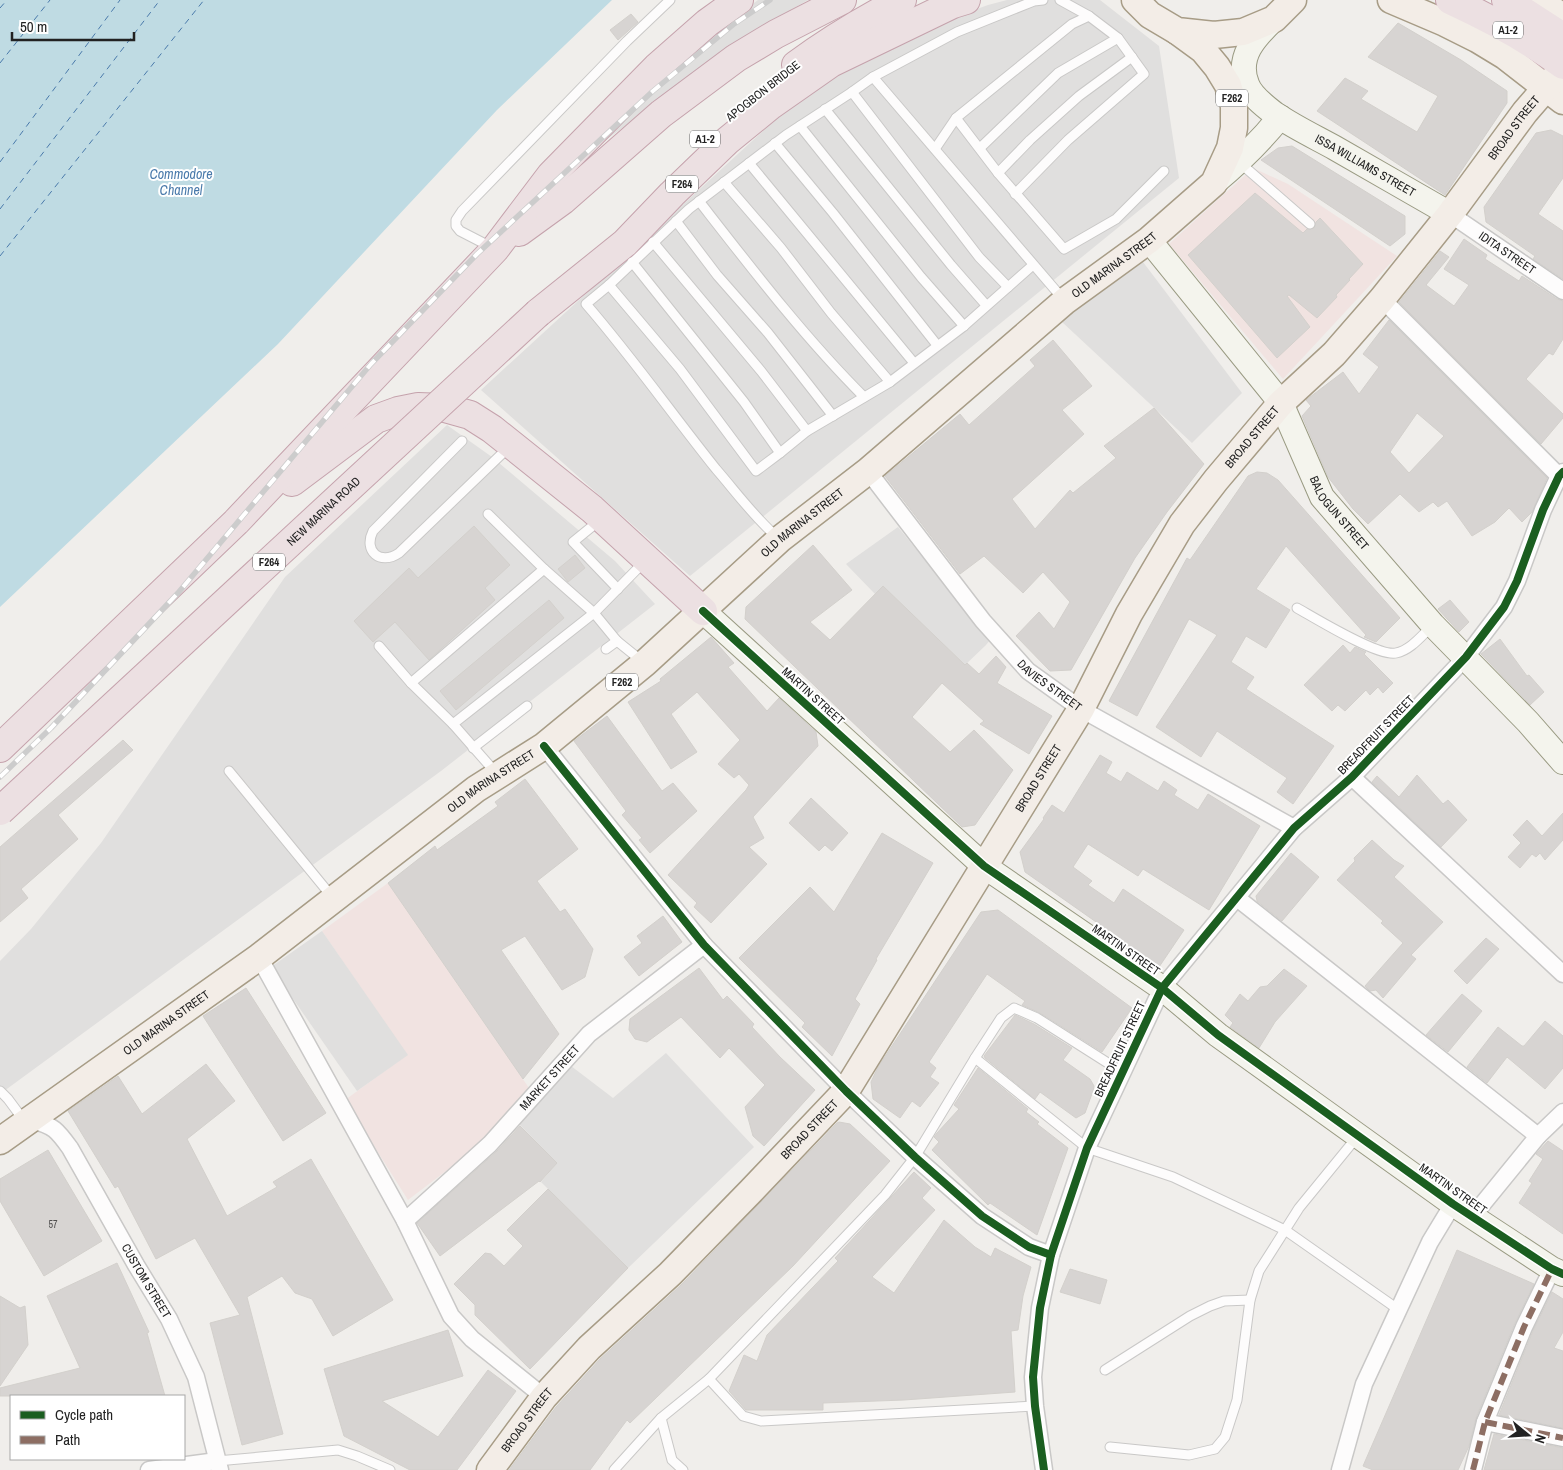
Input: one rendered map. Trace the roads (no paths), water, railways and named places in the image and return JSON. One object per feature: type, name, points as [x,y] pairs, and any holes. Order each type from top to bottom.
[{"type":"highway","points":[[0,748],[236,522],[495,249],[550,175],[657,66],[707,23],[739,0]]},
{"type":"highway","points":[[495,249],[563,200],[661,114],[736,58],[776,34],[842,0]]},
{"type":"highway","name":"APOGBON BRIDGE","points":[[538,313],[623,220],[705,139],[746,102],[821,47],[867,18],[902,0]]},
{"type":"highway","name":"F264","points":[[538,313],[625,243],[727,141],[771,105],[831,63],[953,4],[966,0]]},
{"type":"highway","name":"A1-2","points":[[1450,0],[1485,16],[1552,57],[1563,66]]},
{"type":"highway","name":"A1-2","points":[[1506,0],[1563,37]]},
{"type":"highway","name":"NEW MARINA ROAD","points":[[0,811],[538,313]]},
{"type":"highway","points":[[236,522],[376,419],[398,411],[418,407],[445,408],[470,415],[512,444],[602,518],[703,611]]},
{"type":"main road","points":[[1135,0],[1150,15],[1177,30],[1214,34],[1244,32],[1289,8]]},
{"type":"main road","points":[[1391,0],[1477,39],[1505,56],[1555,94]]},
{"type":"main road","points":[[1538,0],[1563,17]]},
{"type":"main road","name":"F262","points":[[1280,117],[1247,86],[1244,65],[1246,53],[1255,38],[1289,8]]},
{"type":"main road","name":"OLD MARINA STREET","points":[[1177,30],[1203,50],[1217,67],[1228,85],[1234,106],[1234,128],[1230,148],[1214,183]]},
{"type":"main road","name":"BROAD STREET","points":[[490,1470],[544,1397],[589,1348],[670,1274],[751,1192],[846,1091],[1081,709],[1129,614],[1182,524],[1216,480],[1281,403],[1334,354],[1382,299],[1450,214],[1525,112],[1555,94],[1563,66]]},
{"type":"main road","name":"OLD MARINA STREET","points":[[0,1141],[259,957],[476,789],[544,746],[645,663],[780,539],[868,471],[1065,301],[1149,240],[1239,162],[1263,138],[1280,117]]},
{"type":"main road","name":"ISSA WILLIAMS STREET","points":[[1280,117],[1450,214]]},
{"type":"main road","name":"BALOGUN STREET","points":[[1149,240],[1281,403],[1322,497],[1433,625],[1528,722],[1563,762]]},
{"type":"main road","name":"MARTIN STREET","points":[[703,611],[984,866],[1162,988],[1218,1035],[1452,1204],[1557,1271]]},
{"type":"street","name":"IDITA STREET","points":[[1450,214],[1563,291]]},
{"type":"street","points":[[1382,299],[1561,474]]},
{"type":"street","name":"DAVIES STREET","points":[[868,471],[983,621],[1028,671],[1081,709],[1294,828]]},
{"type":"street","name":"BREADFRUIT STREET","points":[[1044,1470],[1033,1377],[1040,1308],[1051,1255],[1087,1148],[1162,988],[1294,828],[1352,777],[1466,657],[1504,607],[1517,581],[1542,510],[1561,474]]},
{"type":"street","points":[[544,746],[704,945],[846,1091],[915,1157],[982,1216],[1029,1248],[1051,1255]]},
{"type":"street","points":[[1352,777],[1563,974]]},
{"type":"street","points":[[1236,898],[1538,1136]]},
{"type":"street","name":"MARKET STREET","points":[[405,1221],[490,1144],[590,1034],[704,945]]},
{"type":"street","points":[[259,957],[405,1221],[451,1316],[472,1339],[544,1397]]},
{"type":"street","name":"CUSTOM STREET","points":[[29,1122],[50,1125],[60,1134],[70,1148],[136,1265],[169,1319],[196,1377],[218,1466]]},
{"type":"street","points":[[1472,1217],[1538,1136],[1559,1122]]},
{"type":"street","points":[[1340,1470],[1364,1384],[1430,1242],[1452,1204]]},
{"type":"street","points":[[1473,1470],[1485,1422],[1524,1327],[1557,1271]]},
{"type":"street","points":[[1485,1422],[1563,1438]]},
{"type":"street","points":[[149,1470],[218,1466]]},
{"type":"lane","points":[[495,249],[460,231],[456,226],[456,220],[462,211],[627,41],[670,0]]},
{"type":"lane","points":[[780,539],[744,503],[679,424],[620,343],[586,304],[699,201],[775,143],[873,77],[957,32],[1034,1],[1043,0]]},
{"type":"lane","points":[[1015,194],[1068,140],[1144,74],[1118,38],[1090,16],[1060,0]]},
{"type":"lane","points":[[935,149],[956,118],[1072,24],[1090,16]]},
{"type":"lane","points":[[980,148],[1058,73],[1118,38]]},
{"type":"lane","points":[[998,173],[1030,140],[1079,96],[1132,57]]},
{"type":"lane","points":[[873,77],[1065,301]]},
{"type":"lane","points":[[852,92],[979,257],[1008,286]]},
{"type":"lane","points":[[825,109],[940,251],[986,304]]},
{"type":"lane","points":[[956,118],[1015,194],[1064,249],[1116,219],[1164,171]]},
{"type":"lane","points":[[800,126],[921,277],[964,326]]},
{"type":"lane","points":[[775,143],[937,345]]},
{"type":"lane","points":[[1239,162],[1310,224]]},
{"type":"lane","points":[[749,163],[914,363]]},
{"type":"lane","points":[[724,182],[781,248],[831,313],[890,382]]},
{"type":"lane","points":[[699,201],[798,324],[837,370],[864,398]]},
{"type":"lane","points":[[676,221],[717,275],[768,333],[833,416]]},
{"type":"lane","points":[[653,242],[761,371],[807,431]]},
{"type":"lane","points":[[632,262],[744,402],[780,453]]},
{"type":"lane","points":[[609,285],[680,369],[756,471],[807,431],[890,382],[964,326],[986,304],[1033,265]]},
{"type":"lane","points":[[462,441],[374,531],[369,540],[369,545],[377,556],[384,559],[391,558],[399,553],[512,444]]},
{"type":"lane","points":[[488,514],[544,569],[594,612],[617,640],[645,663]]},
{"type":"lane","points":[[602,518],[573,542],[618,589]]},
{"type":"lane","points":[[453,724],[594,612],[647,559]]},
{"type":"lane","points":[[411,683],[544,569]]},
{"type":"lane","points":[[1296,608],[1366,645],[1394,654],[1407,649],[1433,625]]},
{"type":"lane","points":[[606,649],[617,640]]},
{"type":"lane","points":[[380,646],[411,683],[453,724],[498,775]]},
{"type":"lane","points":[[474,748],[527,706]]},
{"type":"lane","points":[[229,771],[334,898]]},
{"type":"lane","points":[[614,1470],[661,1418],[709,1379],[885,1195],[915,1157],[975,1058],[1002,1018],[1014,1008],[1037,1018],[1122,1072]]},
{"type":"lane","points":[[975,1058],[1087,1148],[1172,1177],[1285,1230],[1399,1310]]},
{"type":"lane","points":[[0,1091],[29,1122]]},
{"type":"lane","points":[[1110,1447],[1189,1455],[1215,1449],[1225,1437],[1237,1400],[1250,1300],[1259,1271],[1299,1208],[1358,1135]]},
{"type":"lane","points":[[1105,1370],[1190,1316],[1210,1306],[1224,1301],[1250,1300]]},
{"type":"lane","points":[[709,1379],[743,1416],[761,1421],[1035,1406]]},
{"type":"lane","points":[[661,1418],[672,1460],[683,1470]]},
{"type":"lane","points":[[218,1466],[338,1450],[390,1470]]},
{"type":"water","name":"Commodore Channel","points":[[0,0],[612,0],[497,110],[278,344],[0,607]]},
{"type":"railway","points":[[0,777],[51,728],[178,593],[371,364],[477,254],[653,91],[734,24],[770,0]]}]
